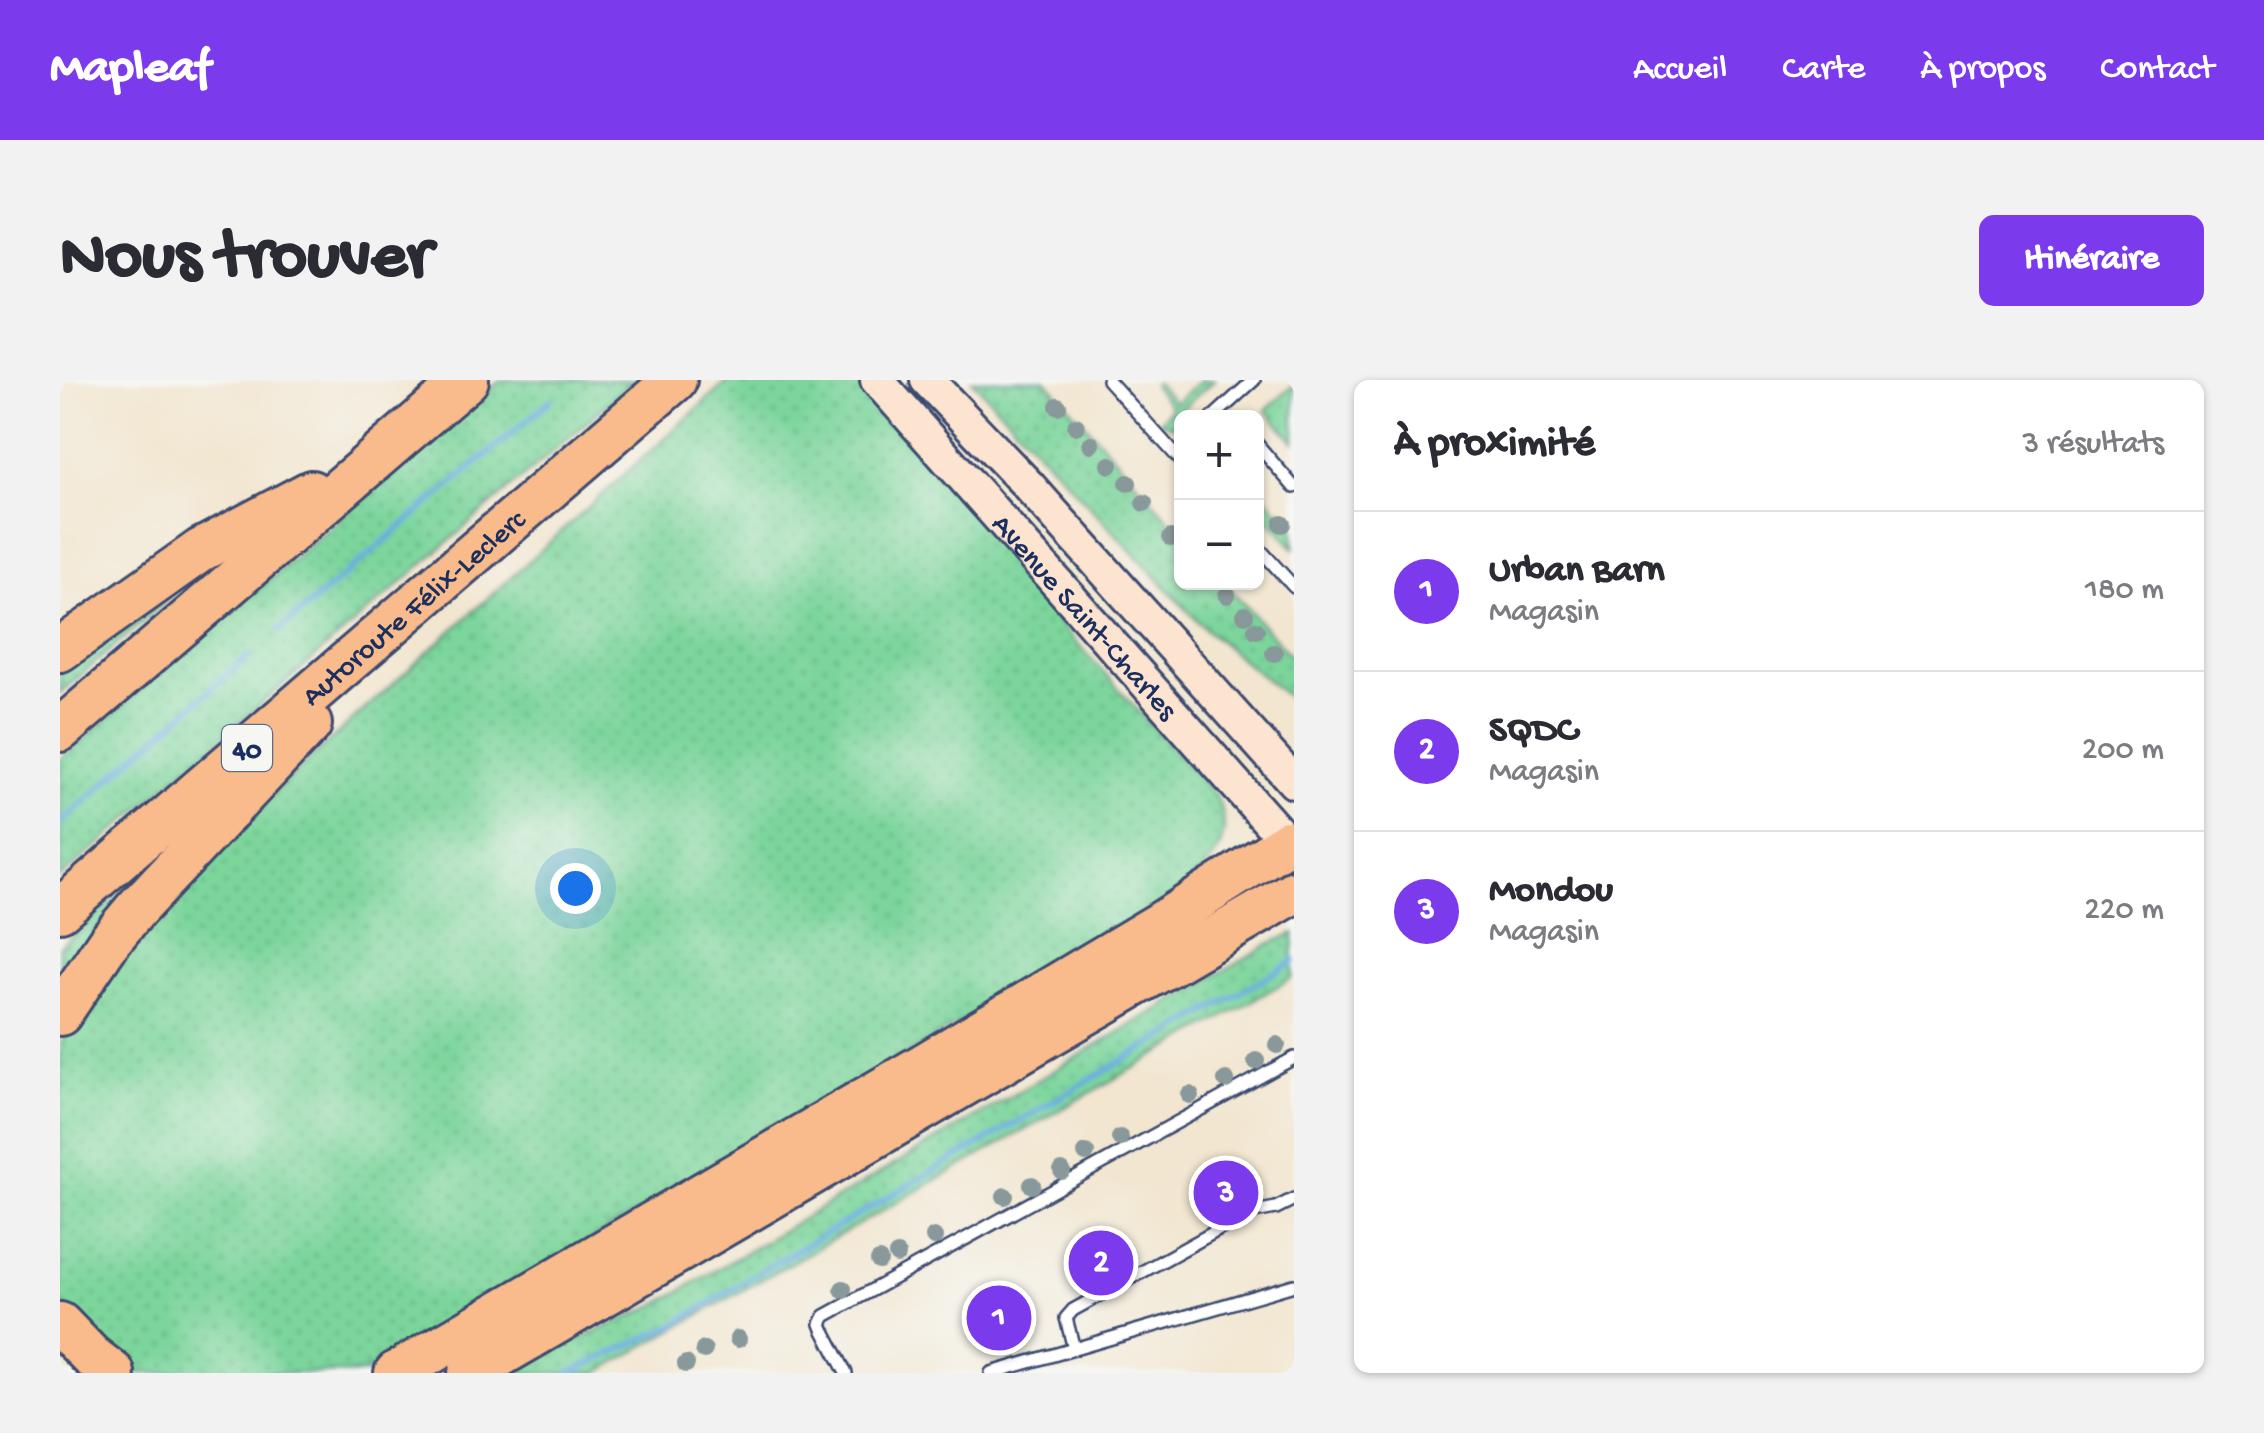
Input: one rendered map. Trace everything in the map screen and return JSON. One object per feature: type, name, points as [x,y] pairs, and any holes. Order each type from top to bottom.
[{"type":"highway","points":[[60,730],[467,380]]},
{"type":"highway","name":"Autoroute Félix-Leclerc","points":[[60,910],[675,380]]},
{"type":"highway","points":[[60,650],[201,550],[378,457]]},
{"type":"highway","points":[[60,1014],[136,909],[210,834],[435,586]]},
{"type":"highway","points":[[396,1373],[922,1066],[1292,843]]},
{"type":"highway","points":[[470,1373],[1294,892]]},
{"type":"highway","points":[[60,1324],[113,1373]]},
{"type":"main road","name":"Avenue Saint-Charles","points":[[877,380],[1292,843]]},
{"type":"main road","name":"Avenue Saint-Charles","points":[[927,380],[1294,782]]},
{"type":"lane","points":[[1108,380],[1174,448]]},
{"type":"lane","points":[[1221,410],[1254,380]]},
{"type":"lane","points":[[1225,406],[1228,410]]},
{"type":"lane","points":[[1264,452],[1294,487]]},
{"type":"lane","points":[[1264,554],[1294,587]]},
{"type":"lane","points":[[846,1373],[821,1324],[825,1316],[1294,1058]]},
{"type":"lane","points":[[1074,1349],[1066,1318],[1072,1310],[1249,1212],[1276,1208],[1294,1199]]},
{"type":"lane","points":[[991,1373],[1294,1285]]},
{"type":"green space","points":[[501,380],[635,380],[60,878],[60,759]]},
{"type":"green space","points":[[729,380],[858,380],[988,529],[1066,631],[1215,795],[1223,814],[1224,832],[1219,848],[1198,875],[1154,909],[364,1373],[138,1373],[96,1341],[60,1301],[60,1045],[81,1005],[122,949],[246,817]]},
{"type":"green space","points":[[972,380],[1046,380],[1174,525],[1174,590],[1231,590],[1294,660],[1294,702],[1205,629]]},
{"type":"green space","points":[[1201,380],[1214,380],[1181,410],[1174,410],[1174,426],[1159,422],[1171,408],[1153,385],[1156,382],[1175,403]]},
{"type":"green space","points":[[1294,385],[1294,442],[1266,410]]},
{"type":"green space","points":[[1264,494],[1294,529],[1294,548],[1264,514]]},
{"type":"green space","points":[[174,595],[60,693],[60,663]]},
{"type":"green space","points":[[129,886],[60,987],[60,946]]},
{"type":"green space","points":[[1294,933],[1292,978],[597,1373],[504,1373],[660,1303],[1267,945]]},
{"type":"waterway","points":[[280,630],[551,400]]},
{"type":"waterway","points":[[60,823],[249,656]]},
{"type":"waterway","points":[[569,1373],[676,1324],[1294,961]]},
{"type":"place","name":"Mondou","points":[[1226,1193]]},
{"type":"place","name":"SQDC","points":[[1101,1263]]},
{"type":"place","name":"Urban Barn","points":[[999,1318]]}]
